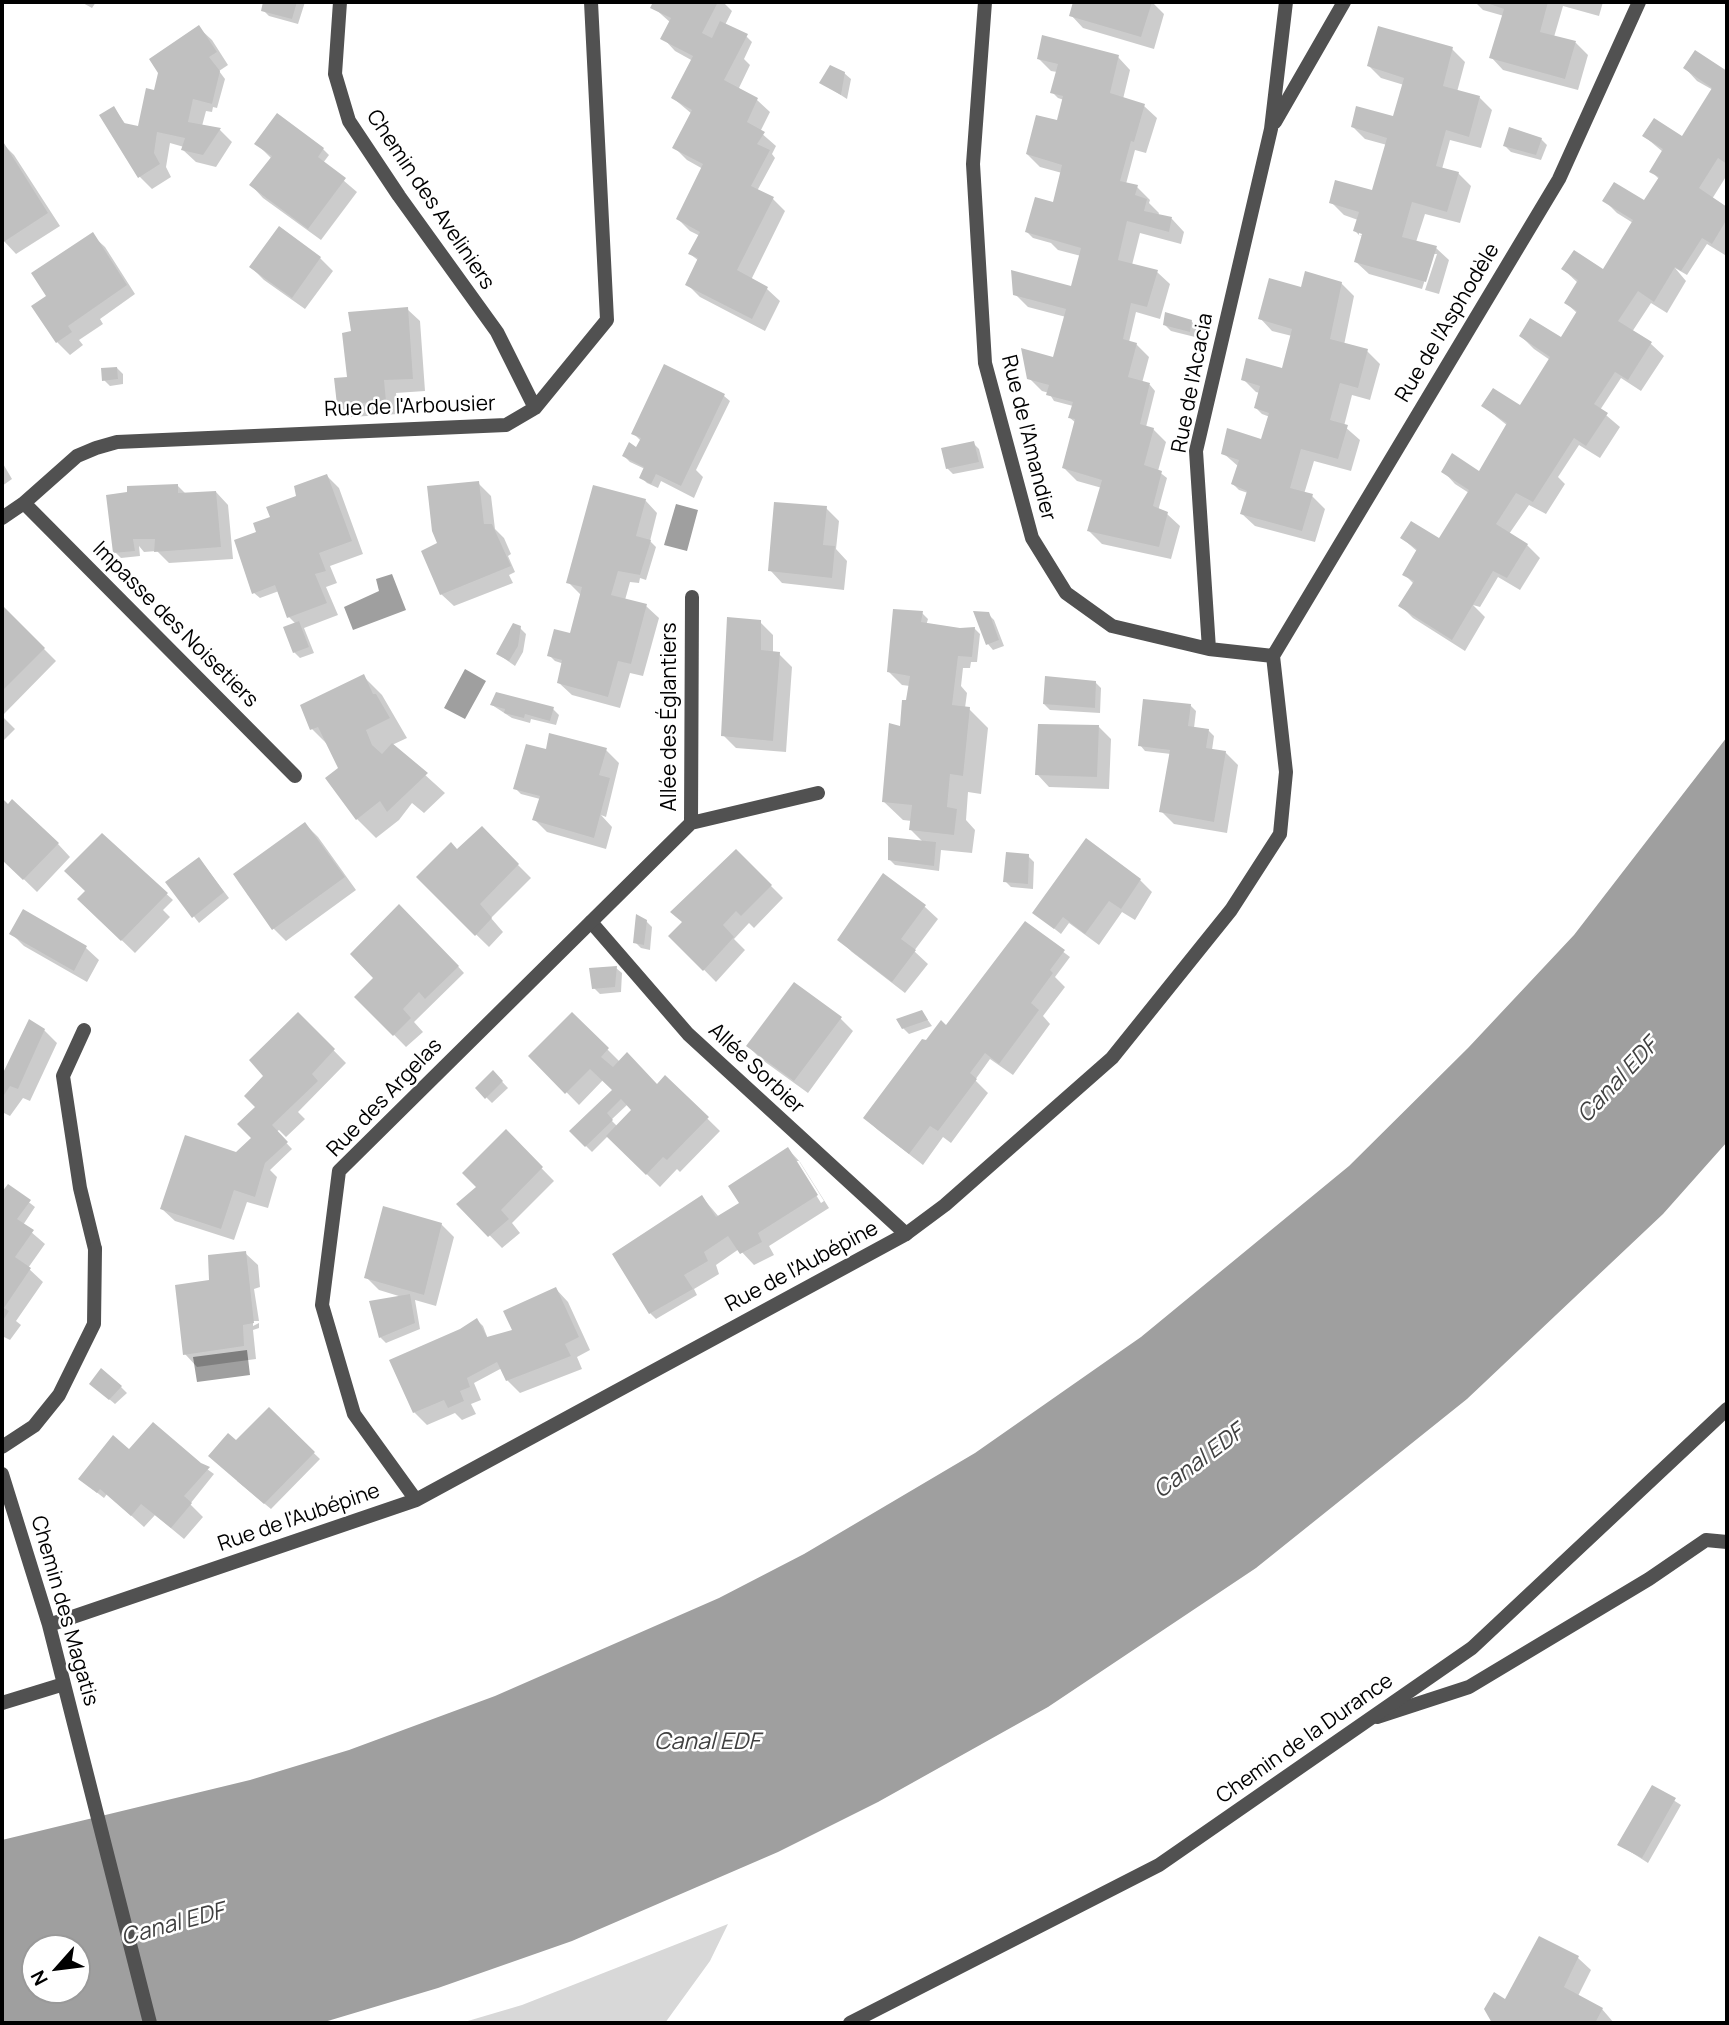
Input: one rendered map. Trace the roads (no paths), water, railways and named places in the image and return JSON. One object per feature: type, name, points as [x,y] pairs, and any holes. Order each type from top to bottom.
[{"type":"street","name":"Chemin des Aveliniers","points":[[340,2],[335,74],[349,121],[399,197],[497,332],[535,408]]},
{"type":"street","name":"Rue de l'Arbousier","points":[[2,518],[24,503],[77,456],[117,442],[506,425],[535,408],[607,320],[591,2]]},
{"type":"street","name":"Rue de l'Amandier","points":[[985,2],[972,164],[985,363],[1032,538],[1066,593],[1112,626],[1209,649],[1273,656]]},
{"type":"street","name":"Rue de l'Acacia","points":[[1209,649],[1196,451],[1271,129],[1286,2]]},
{"type":"street","name":"Rue de l'Acacia","points":[[1271,129],[1344,2]]},
{"type":"street","name":"Rue de l'Asphodèle","points":[[1273,656],[1559,179],[1639,2]]},
{"type":"street","name":"Impasse des Noisetiers","points":[[24,503],[295,776]]},
{"type":"street","name":"Allée des Églantiers","points":[[591,922],[691,823],[692,597]]},
{"type":"street","name":"Rue de l'Aubépine","points":[[50,1625],[416,1500],[906,1234],[945,1205],[1112,1058],[1231,910],[1280,834],[1286,772],[1273,656]]},
{"type":"street","points":[[691,823],[818,793]]},
{"type":"street","name":"Allée Sorbier","points":[[591,922],[688,1034],[906,1234]]},
{"type":"street","name":"Rue des Argelas","points":[[416,1500],[354,1414],[322,1305],[340,1171],[591,922]]},
{"type":"street","points":[[2,1447],[34,1426],[59,1395],[94,1324],[95,1249],[80,1188],[63,1076],[84,1030]]},
{"type":"street","name":"Chemin de la Durance","points":[[850,2023],[1159,1865],[1472,1648],[1727,1409]]},
{"type":"street","name":"Chemin des Magatis","points":[[2,1474],[50,1625],[149,2023]]},
{"type":"street","points":[[1372,1718],[1469,1687],[1649,1579],[1706,1539],[1727,1542]]},
{"type":"street","points":[[2,1703],[64,1684]]},
{"type":"water","points":[[676,504],[698,510],[687,551],[664,545]]},
{"type":"water","points":[[392,574],[406,610],[353,630],[344,607],[379,591],[376,579]]},
{"type":"water","points":[[465,669],[486,681],[465,719],[444,708]]},
{"type":"water","name":"Canal EDF","points":[[1727,737],[1727,1142],[1663,1214],[1467,1399],[1256,1568],[1048,1707],[878,1802],[778,1852],[572,1941],[438,1988],[321,2023],[2,2023],[2,1840],[250,1780],[349,1750],[495,1696],[719,1598],[804,1554],[975,1453],[1141,1337],[1349,1166],[1468,1048],[1574,935]]},
{"type":"water","points":[[247,1350],[250,1375],[197,1382],[193,1357]]}]
